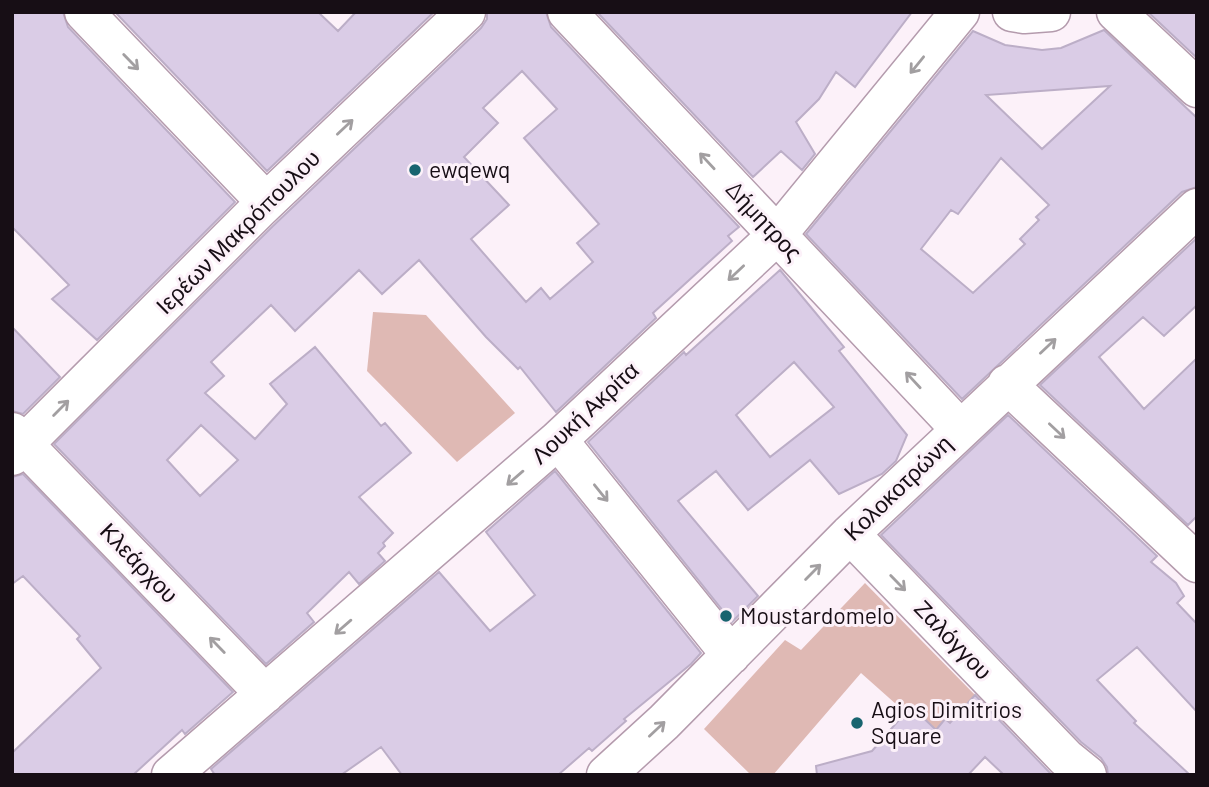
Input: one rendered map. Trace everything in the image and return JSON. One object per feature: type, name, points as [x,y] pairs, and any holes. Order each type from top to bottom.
[{"type":"street","points":[[84,12],[266,202]]},
{"type":"street","name":"Ιερέων Μακρόπουλου","points":[[16,444],[466,12]]},
{"type":"street","name":"Δήμητρος","points":[[567,12],[960,429]]},
{"type":"street","name":"Λουκή Ακρίτα","points":[[171,775],[558,440],[777,235],[960,12]]},
{"type":"street","points":[[1012,12],[1051,12]]},
{"type":"street","points":[[1116,12],[1197,88]]},
{"type":"street","name":"Κολοκοτρώνη","points":[[606,775],[664,722],[850,534],[1197,208]]},
{"type":"street","points":[[1007,384],[1197,563]]},
{"type":"street","points":[[558,440],[731,655]]},
{"type":"street","name":"Κλεάρχου","points":[[16,444],[265,694]]},
{"type":"street","name":"Ζαλόγγου","points":[[850,534],[1068,769]]},
{"type":"shaded area","points":[[373,312],[426,315],[515,413],[457,462],[367,371]]},
{"type":"shaded area","points":[[865,583],[975,695],[950,723],[945,719],[936,730],[906,713],[861,673],[773,775],[751,775],[704,729],[785,640],[801,650]]},
{"type":"building","points":[[12,12],[63,12],[68,27],[235,202],[97,340],[52,299],[69,285],[12,227]]},
{"type":"building","points":[[115,12],[318,12],[338,31],[356,12],[434,12],[267,171]]},
{"type":"building","points":[[487,12],[546,12],[551,27],[739,227],[728,236],[732,241],[653,313],[656,318],[556,412],[520,367],[518,369],[486,337],[419,260],[382,294],[359,270],[295,331],[271,305],[211,362],[224,376],[205,393],[255,439],[287,404],[270,384],[315,347],[381,426],[385,423],[411,453],[359,497],[393,533],[378,553],[385,561],[359,584],[349,572],[307,613],[314,622],[266,664],[54,444],[273,226],[481,28],[487,19]],"holes":[[[522,71],[557,109],[524,138],[599,224],[577,243],[593,262],[550,299],[541,288],[526,302],[471,239],[509,205],[464,157],[498,123],[483,108]],[[201,425],[238,460],[200,496],[167,460]]]},
{"type":"building","points":[[597,12],[912,12],[855,87],[836,72],[819,99],[796,122],[815,154],[802,170],[781,151],[753,177]]},
{"type":"building","points":[[1148,12],[1197,12],[1197,58]]},
{"type":"building","points":[[1104,30],[1197,118],[1197,187],[1182,192],[962,399],[806,234],[973,31],[1005,45],[1042,50],[1061,48]],"holes":[[[1110,86],[1042,149],[986,95]],[[1001,158],[1049,205],[1036,217],[1039,220],[1020,239],[1025,244],[973,293],[921,249],[951,210],[958,214]]]},
{"type":"building","points":[[1197,238],[1197,305],[1164,336],[1143,317],[1099,357],[1144,409],[1197,358],[1197,516],[1188,525],[1040,385]]},
{"type":"building","points":[[780,270],[844,347],[839,351],[907,435],[896,461],[882,474],[839,494],[810,460],[748,510],[716,471],[678,501],[758,596],[732,622],[588,442],[684,352],[686,355]],"holes":[[[794,362],[834,407],[770,457],[736,415]]]},
{"type":"building","points":[[12,327],[60,377],[23,414],[12,411]]},
{"type":"building","points":[[1008,415],[1157,556],[1151,562],[1176,583],[1184,596],[1177,603],[1197,624],[1197,712],[1137,647],[1097,680],[1136,721],[1134,723],[1190,775],[1108,775],[1107,767],[1101,758],[1081,742],[881,535]]},
{"type":"building","points":[[555,471],[701,653],[691,664],[624,719],[626,721],[592,751],[589,748],[558,775],[402,775],[381,747],[341,775],[215,775],[211,769],[439,572],[490,631],[535,595],[486,532]]},
{"type":"building","points":[[23,474],[233,692],[185,734],[182,730],[133,775],[12,775],[12,753],[101,668],[77,639],[80,636],[23,576],[12,584],[12,477]]},
{"type":"building","points":[[975,695],[1052,775],[1004,775],[985,757],[968,775],[817,775],[816,766],[872,751],[911,706],[936,730],[945,719],[950,723]]},
{"type":"place","name":"ewqewq","points":[[415,170]]},
{"type":"place","name":"Moustardomelo","points":[[726,616]]},
{"type":"place","name":"Agios Dimitrios Square","points":[[857,723]]}]
